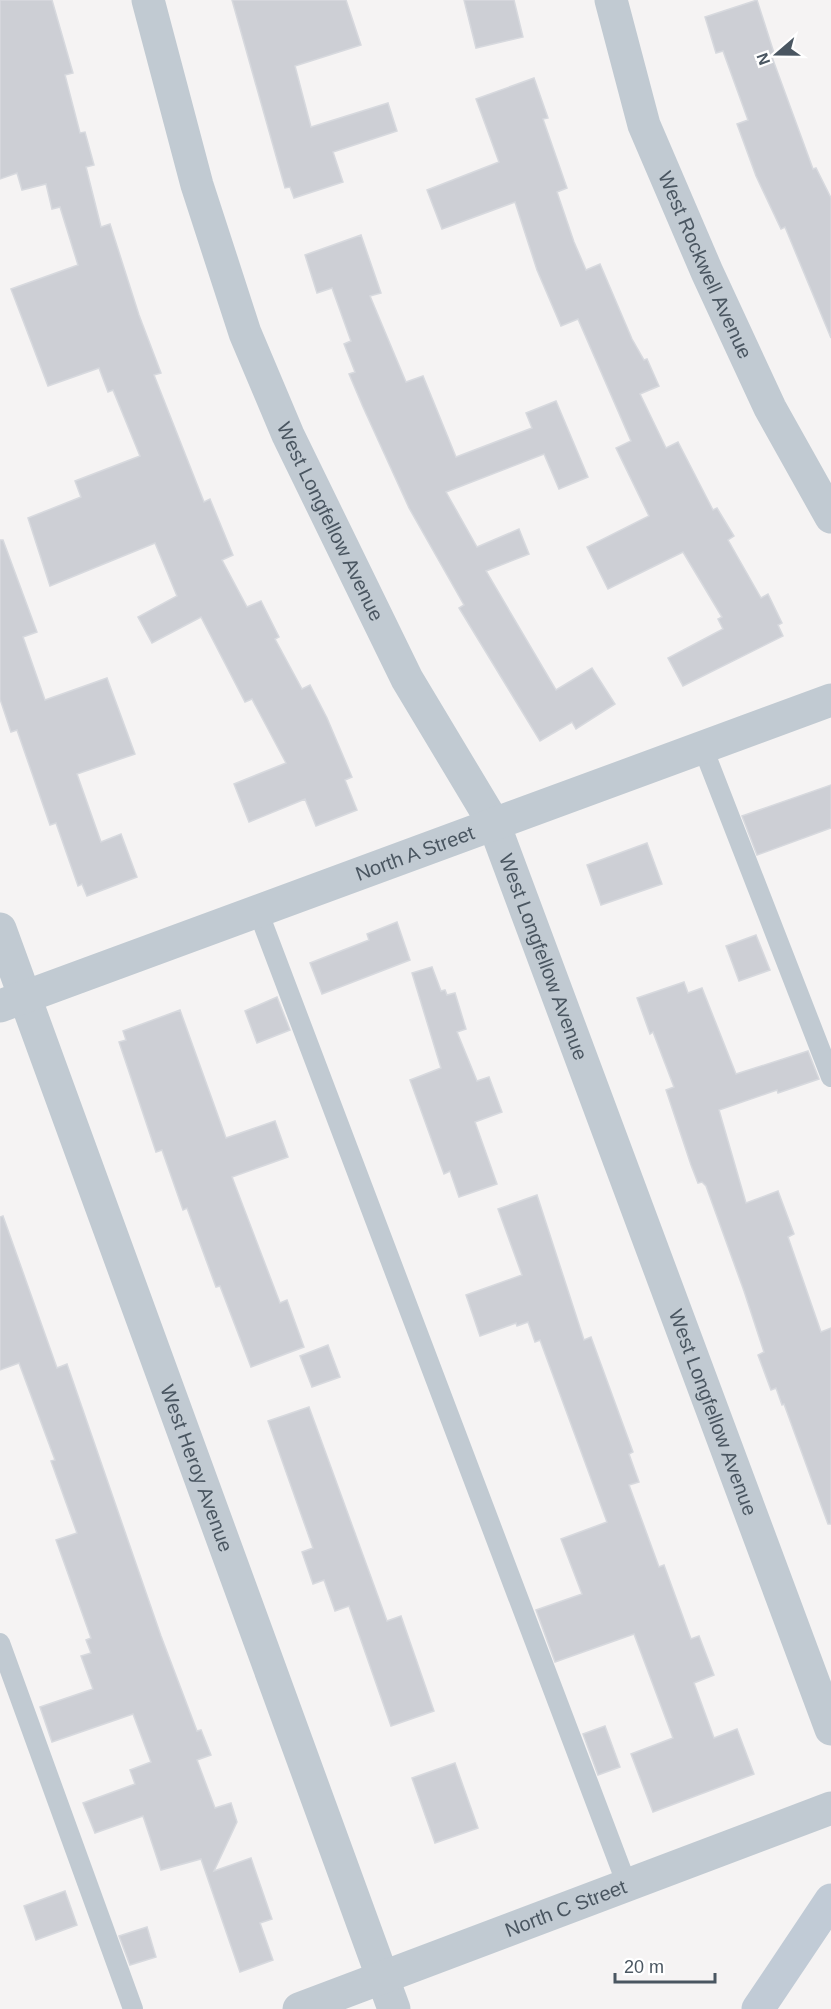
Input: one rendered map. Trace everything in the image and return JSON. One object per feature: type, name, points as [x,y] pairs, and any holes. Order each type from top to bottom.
[{"type":"main road","points":[[758,2009],[831,1900]]},
{"type":"street","name":"West Longfellow Avenue","points":[[148,0],[197,185],[249,343],[288,435],[407,679],[494,824],[831,1729]]},
{"type":"street","name":"West Rockwell Avenue","points":[[611,0],[644,125],[707,272],[770,408],[831,517]]},
{"type":"street","name":"North A Street","points":[[12,1002],[831,700]]},
{"type":"street","name":"West Heroy Avenue","points":[[0,929],[12,1002],[394,2009]]},
{"type":"street","name":"North C Street","points":[[299,2009],[831,1808]]},
{"type":"lane","points":[[703,748],[831,1077]]},
{"type":"lane","points":[[258,912],[627,1885]]},
{"type":"lane","points":[[0,1644],[133,2009]]},
{"type":"building","points":[[0,0],[52,0],[73,73],[65,75],[80,133],[85,132],[94,165],[86,167],[101,227],[110,224],[139,315],[161,373],[154,375],[204,502],[210,499],[233,555],[222,560],[247,607],[261,601],[279,637],[275,639],[302,689],[310,685],[352,777],[345,780],[357,810],[316,826],[305,799],[249,822],[234,784],[286,763],[252,699],[245,702],[201,617],[152,643],[138,617],[177,596],[155,543],[50,586],[28,518],[81,497],[75,481],[140,456],[113,390],[108,392],[99,368],[48,386],[11,289],[78,265],[60,207],[52,209],[46,184],[22,190],[17,173],[0,179]]},
{"type":"building","points":[[232,0],[346,0],[361,45],[295,66],[311,127],[388,103],[397,131],[333,152],[343,182],[294,198],[290,187],[285,188]]},
{"type":"building","points":[[464,0],[514,0],[523,37],[476,48]]},
{"type":"building","points":[[757,0],[775,56],[772,57],[813,169],[816,168],[831,198],[831,338],[785,227],[781,229],[756,176],[737,124],[748,120],[723,51],[716,53],[705,17]]},
{"type":"building","points":[[534,78],[548,118],[543,119],[567,188],[557,192],[574,242],[586,270],[600,264],[632,339],[644,360],[647,359],[659,386],[640,394],[666,448],[678,442],[713,510],[717,508],[734,536],[728,540],[761,598],[768,594],[782,623],[778,625],[783,636],[683,686],[668,658],[723,629],[718,619],[722,617],[683,552],[608,589],[587,547],[649,516],[616,448],[631,441],[578,319],[561,326],[537,270],[515,202],[442,229],[427,190],[499,162],[476,99]]},
{"type":"building","points":[[361,235],[381,293],[370,296],[406,382],[423,376],[456,457],[532,428],[526,413],[556,401],[588,477],[559,489],[544,454],[446,492],[477,547],[519,529],[529,554],[486,571],[556,690],[592,668],[615,704],[576,729],[572,722],[540,741],[459,608],[464,605],[409,508],[363,407],[349,374],[355,372],[344,344],[351,341],[332,288],[317,293],[305,255]]},
{"type":"building","points":[[0,540],[3,540],[37,632],[23,637],[45,700],[107,678],[135,754],[77,774],[101,842],[121,834],[137,877],[87,896],[82,884],[78,886],[56,823],[50,825],[17,730],[11,732],[0,699]]},
{"type":"building","points":[[831,785],[831,828],[757,855],[742,816]]},
{"type":"building","points":[[647,843],[662,884],[601,905],[587,865]]},
{"type":"building","points":[[397,922],[410,960],[322,994],[310,963],[369,940],[367,934]]},
{"type":"building","points":[[756,935],[770,970],[739,981],[726,946]]},
{"type":"building","points":[[432,967],[441,991],[445,990],[447,995],[455,993],[466,1029],[457,1032],[477,1081],[489,1077],[502,1112],[475,1122],[497,1184],[459,1197],[450,1171],[444,1174],[410,1080],[441,1068],[412,973]]},
{"type":"building","points":[[684,982],[688,993],[702,988],[736,1074],[808,1051],[819,1079],[778,1093],[777,1090],[719,1110],[746,1203],[778,1191],[794,1234],[788,1237],[821,1332],[831,1328],[831,1524],[828,1524],[784,1404],[782,1405],[776,1388],[771,1390],[758,1355],[764,1352],[744,1291],[706,1186],[702,1182],[698,1183],[691,1165],[666,1090],[674,1087],[653,1032],[650,1034],[637,998]]},
{"type":"building","points":[[277,997],[290,1030],[257,1043],[245,1011]]},
{"type":"building","points":[[180,1010],[226,1138],[275,1121],[288,1157],[232,1177],[280,1303],[287,1300],[304,1347],[251,1367],[220,1286],[216,1287],[187,1208],[183,1210],[162,1150],[156,1152],[119,1042],[126,1040],[123,1031]]},
{"type":"building","points":[[537,1195],[584,1340],[591,1337],[633,1452],[629,1454],[639,1482],[629,1485],[659,1567],[664,1565],[691,1639],[699,1636],[714,1675],[694,1683],[714,1738],[737,1729],[754,1774],[653,1812],[631,1754],[673,1738],[634,1634],[555,1662],[536,1610],[582,1594],[561,1539],[607,1522],[540,1340],[535,1342],[528,1322],[517,1326],[516,1323],[480,1336],[466,1295],[522,1275],[498,1209]]},
{"type":"building","points":[[3,1216],[57,1368],[67,1364],[161,1636],[197,1731],[201,1730],[211,1755],[197,1760],[215,1808],[231,1803],[237,1822],[214,1871],[251,1858],[272,1919],[260,1923],[273,1960],[240,1972],[201,1859],[161,1870],[143,1816],[95,1833],[83,1803],[135,1784],[130,1770],[151,1762],[133,1714],[52,1742],[40,1707],[93,1689],[81,1656],[91,1653],[86,1640],[91,1638],[56,1540],[77,1533],[51,1461],[55,1460],[19,1363],[0,1370],[0,1217]]},
{"type":"building","points":[[328,1345],[340,1377],[312,1387],[300,1356]]},
{"type":"building","points":[[309,1407],[387,1621],[401,1616],[434,1711],[391,1726],[349,1606],[335,1611],[324,1580],[313,1584],[302,1552],[313,1548],[268,1421]]},
{"type":"building","points":[[605,1726],[620,1767],[598,1775],[583,1734]]},
{"type":"building","points":[[455,1763],[478,1828],[435,1843],[412,1778]]},
{"type":"building","points":[[65,1891],[77,1925],[36,1940],[24,1906]]},
{"type":"building","points":[[147,1927],[156,1957],[130,1965],[119,1936]]}]
